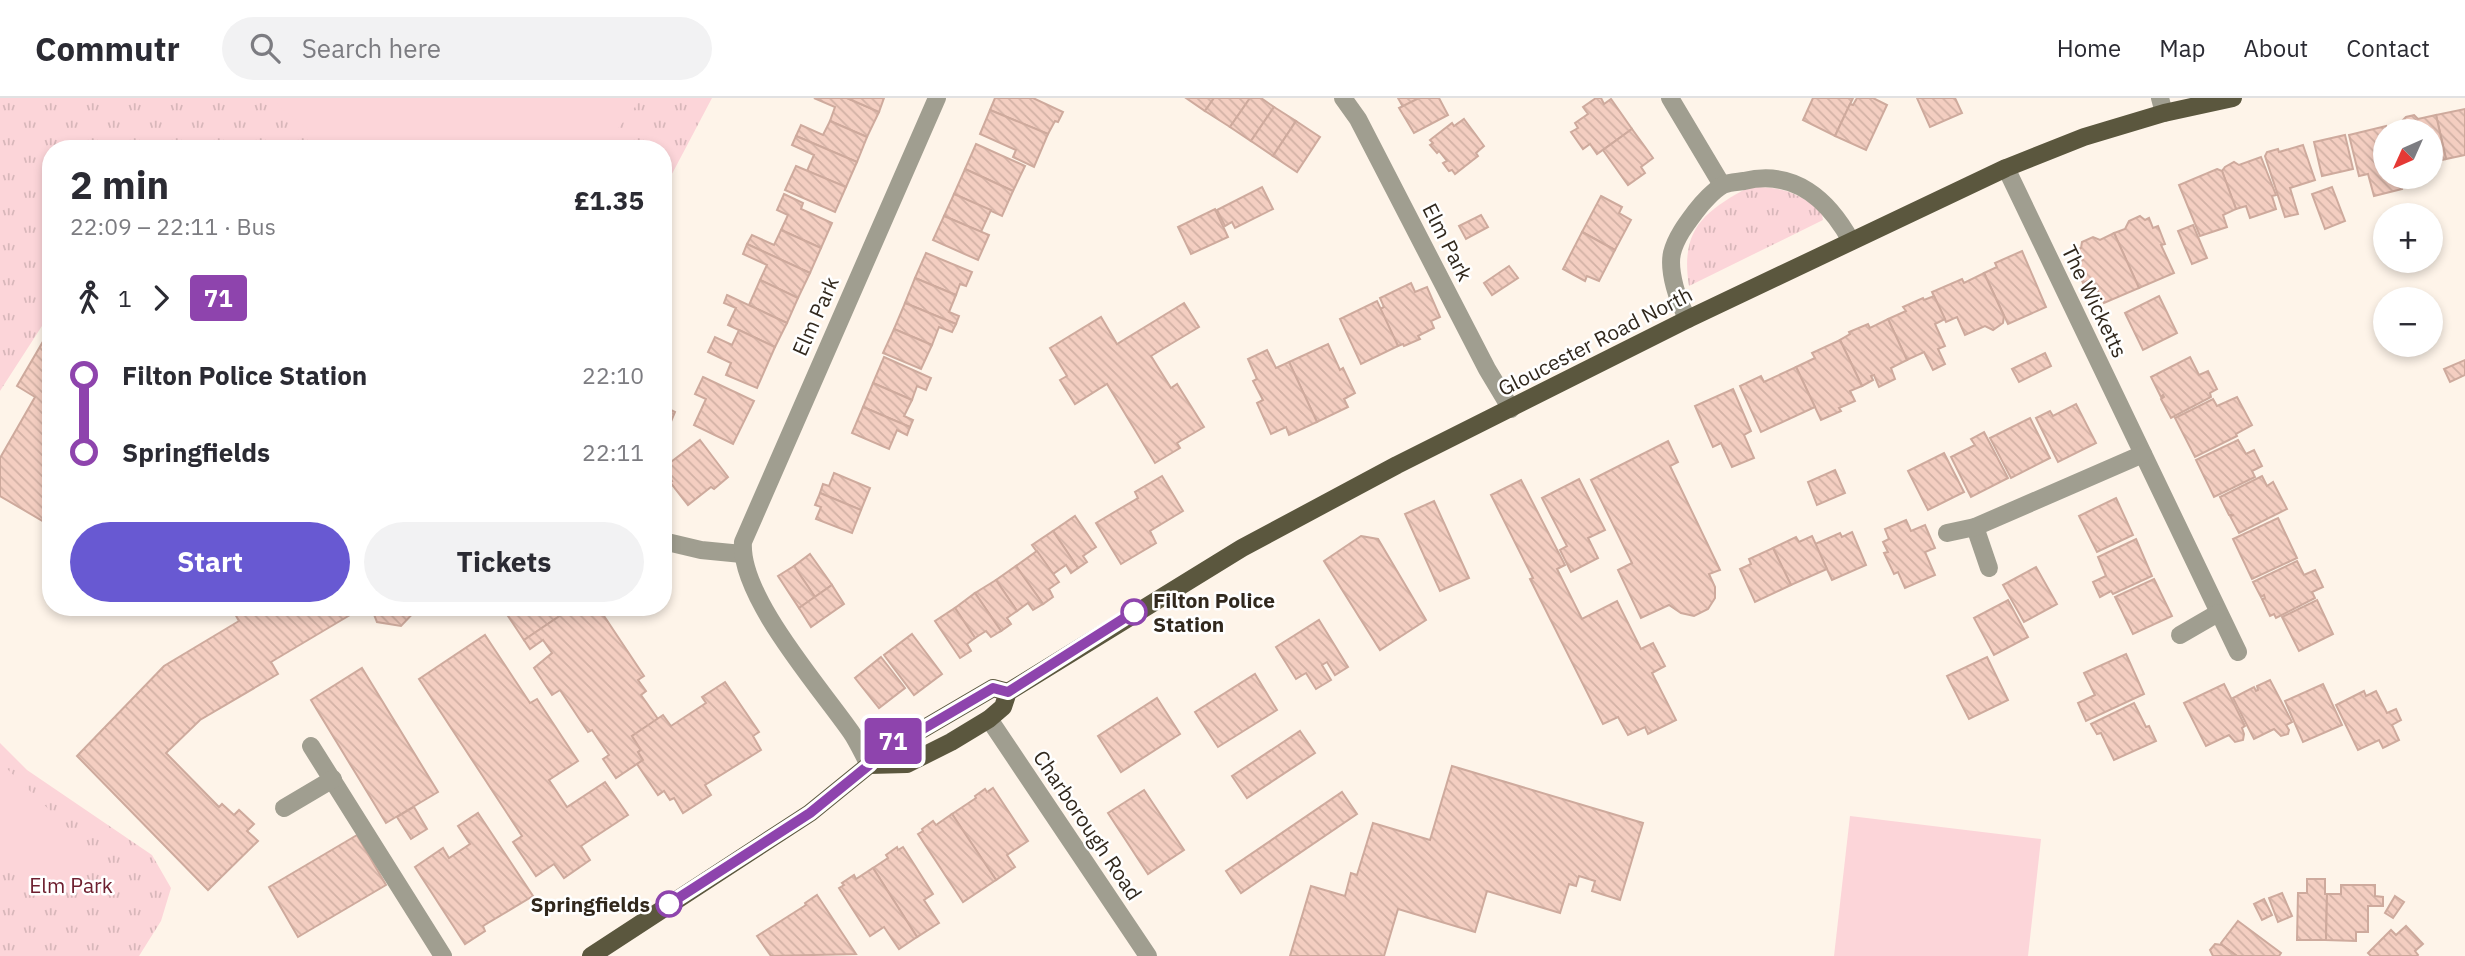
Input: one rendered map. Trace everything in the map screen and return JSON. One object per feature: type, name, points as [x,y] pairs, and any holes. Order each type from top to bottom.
[{"type":"main road","name":"Gloucester Road North","points":[[869,765],[907,764],[951,742],[989,719],[1003,707],[1008,692],[1242,548],[1397,465],[1688,319],[2006,167],[2162,106],[2233,98]]},
{"type":"main road","name":"Gloucester Road North","points":[[591,956],[810,813],[869,765],[890,742],[911,736],[993,688],[1008,692]]},
{"type":"street","name":"Elm Park","points":[[742,554],[747,528],[937,98]]},
{"type":"street","name":"Elm Park","points":[[1343,98],[1358,119],[1511,409]]},
{"type":"street","points":[[1670,98],[1722,185]]},
{"type":"street","name":"The Wicketts","points":[[2006,167],[2238,652]]},
{"type":"street","points":[[1688,319],[1680,306],[1675,286],[1672,254],[1683,229],[1700,206],[1722,185],[1752,179],[1784,179],[1827,205],[1851,241]]},
{"type":"street","points":[[1947,533],[1975,527],[2143,454]]},
{"type":"street","points":[[1975,527],[1990,568]]},
{"type":"street","points":[[672,543],[701,550],[742,554],[754,593],[853,735],[869,765]]},
{"type":"street","points":[[2180,635],[2218,613]]},
{"type":"street","name":"Charborough Road","points":[[989,719],[1148,956]]},
{"type":"street","points":[[311,746],[443,956]]},
{"type":"street","points":[[284,808],[333,779]]},
{"type":"green space","points":[[0,98],[712,98],[672,174],[672,140],[42,140],[42,326],[0,391]]},
{"type":"green space","points":[[282,98],[642,98],[609,140],[322,140],[277,105]]},
{"type":"green space","points":[[1749,187],[1779,189],[1794,194],[1821,209],[1823,220],[1689,286],[1688,250],[1698,225],[1719,205]]},
{"type":"green space","name":"Elm Park","points":[[0,743],[27,770],[152,855],[171,888],[161,921],[139,956],[0,956]]},
{"type":"green space","points":[[0,762],[96,855],[45,905],[0,861]]},
{"type":"green space","points":[[1850,816],[2041,839],[2028,956],[1834,956]]},
{"type":"building","points":[[814,98],[847,98],[879,112],[867,137],[830,121],[835,107]]},
{"type":"building","points":[[847,98],[884,98],[879,112]]},
{"type":"building","points":[[995,98],[1033,98],[1063,112],[1048,134],[990,110]]},
{"type":"building","points":[[1186,98],[1214,98],[1205,111]]},
{"type":"building","points":[[1214,98],[1250,98],[1230,127],[1205,111]]},
{"type":"building","points":[[1250,98],[1261,98],[1274,107],[1251,141],[1230,127]]},
{"type":"building","points":[[1398,98],[1419,98],[1403,107]]},
{"type":"building","points":[[1419,98],[1439,98],[1448,115],[1414,133],[1399,108]]},
{"type":"building","points":[[1596,98],[1601,98],[1604,104],[1611,99],[1632,129],[1597,154],[1590,144],[1583,149],[1571,132],[1578,128],[1575,123],[1588,114],[1583,107]]},
{"type":"building","points":[[1813,98],[1853,98],[1835,136],[1803,120]]},
{"type":"building","points":[[1857,98],[1873,98],[1887,105],[1866,150],[1835,136],[1850,104],[1853,105]]},
{"type":"building","points":[[1917,98],[1955,98],[1962,113],[1930,127]]},
{"type":"building","points":[[1274,107],[1296,121],[1273,156],[1251,141]]},
{"type":"building","points":[[2465,109],[2465,155],[2446,159],[2443,119],[2437,119],[2436,115]]},
{"type":"building","points":[[990,110],[1048,134],[1034,167],[1013,157],[1016,150],[980,134]]},
{"type":"building","points":[[2414,115],[2418,119],[2404,119]]},
{"type":"building","points":[[2436,115],[2437,119],[2418,119]]},
{"type":"building","points":[[1464,119],[1484,146],[1476,153],[1478,156],[1455,174],[1443,163],[1447,161],[1430,145],[1433,143],[1430,140],[1452,123],[1454,126]]},
{"type":"building","points":[[830,121],[867,137],[857,162],[796,136],[801,125],[823,135]]},
{"type":"building","points":[[1296,121],[1320,137],[1297,172],[1273,156]]},
{"type":"building","points":[[1632,129],[1653,158],[1641,167],[1645,173],[1628,185],[1603,150]]},
{"type":"building","points":[[2373,129],[2373,189],[2402,189],[2374,196],[2368,174],[2359,176],[2349,135]]},
{"type":"building","points":[[2345,135],[2353,169],[2322,176],[2314,142]]},
{"type":"building","points":[[796,136],[857,162],[846,187],[807,171],[814,155],[792,145]]},
{"type":"building","points":[[976,144],[1025,166],[1013,191],[965,169]]},
{"type":"building","points":[[2303,145],[2315,180],[2290,188],[2298,214],[2285,217],[2265,156],[2267,152],[2278,149],[2279,152]]},
{"type":"building","points":[[2261,157],[2276,195],[2272,196],[2276,209],[2250,218],[2246,206],[2236,209],[2222,171],[2234,162],[2239,165]]},
{"type":"building","points":[[796,166],[846,187],[835,212],[785,190]]},
{"type":"building","points":[[965,169],[1013,191],[1002,216],[954,194]]},
{"type":"building","points":[[2217,169],[2222,171],[2236,209],[2223,215],[2227,227],[2200,236],[2179,185]]},
{"type":"building","points":[[1262,187],[1273,209],[1235,228],[1232,222],[1225,226],[1217,210]]},
{"type":"building","points":[[2332,187],[2345,221],[2325,229],[2312,194]]},
{"type":"building","points":[[784,194],[803,203],[801,209],[832,223],[821,248],[781,230],[788,215],[777,210]]},
{"type":"building","points":[[954,194],[991,210],[981,232],[944,216]]},
{"type":"building","points":[[1601,196],[1622,207],[1619,213],[1631,220],[1615,250],[1582,232]]},
{"type":"building","points":[[1215,209],[1228,237],[1191,254],[1178,227]]},
{"type":"building","points":[[1481,215],[1488,227],[1466,239],[1459,226]]},
{"type":"building","points":[[944,216],[989,235],[978,260],[933,240]]},
{"type":"building","points":[[2140,216],[2145,220],[2149,218],[2153,228],[2158,226],[2165,244],[2161,245],[2174,273],[2139,288],[2114,233],[2125,229],[2129,221]]},
{"type":"building","points":[[2193,225],[2207,258],[2192,264],[2178,231]]},
{"type":"building","points":[[781,230],[821,248],[810,273],[747,244],[752,235],[774,245]]},
{"type":"building","points":[[1582,232],[1615,250],[1599,281],[1587,276],[1585,281],[1563,269]]},
{"type":"building","points":[[2114,233],[2139,288],[2104,303],[2092,279],[2083,283],[2075,264],[2083,260],[2078,249],[2081,248],[2082,242],[2093,237],[2100,240]]},
{"type":"building","points":[[747,244],[810,273],[798,298],[760,280],[767,265],[743,254]]},
{"type":"building","points":[[2022,251],[2046,307],[2008,324],[1984,273],[1997,267],[1995,263]]},
{"type":"building","points":[[926,253],[972,272],[966,286],[960,284],[956,295],[915,278]]},
{"type":"building","points":[[1509,266],[1518,278],[1492,295],[1484,283]]},
{"type":"building","points":[[1984,273],[2004,316],[2003,323],[1993,330],[1985,326],[1965,335],[1957,317],[1946,322],[1932,292],[1962,279],[1964,283]]},
{"type":"building","points":[[915,278],[956,295],[949,312],[959,316],[956,324],[905,303]]},
{"type":"building","points":[[760,280],[798,298],[787,323],[749,305]]},
{"type":"building","points":[[1411,283],[1415,292],[1427,287],[1440,317],[1431,321],[1434,328],[1418,336],[1420,339],[1398,346],[1380,309],[1384,307],[1380,298]]},
{"type":"building","points":[[727,295],[787,323],[775,347],[728,325],[736,308],[724,303]]},
{"type":"building","points":[[1934,296],[1945,319],[1935,324],[1945,346],[1938,349],[1945,364],[1933,370],[1924,352],[1907,360],[1888,319],[1906,311],[1903,307]]},
{"type":"building","points":[[2159,296],[2177,333],[2143,350],[2125,313]]},
{"type":"building","points":[[1377,301],[1398,346],[1361,364],[1340,319]]},
{"type":"building","points":[[905,303],[956,324],[952,332],[939,327],[932,345],[894,329]]},
{"type":"building","points":[[1184,303],[1199,327],[1151,356],[1171,388],[1177,384],[1204,427],[1177,443],[1180,448],[1155,463],[1107,384],[1075,404],[1060,380],[1067,376],[1050,348],[1101,317],[1117,344]]},
{"type":"building","points":[[1888,319],[1907,360],[1891,368],[1895,379],[1879,387],[1874,375],[1871,376],[1873,380],[1862,386],[1840,340],[1850,334],[1849,332],[1868,324],[1870,328]]},
{"type":"building","points":[[894,329],[932,345],[921,369],[883,353]]},
{"type":"building","points":[[739,330],[775,347],[757,388],[726,375],[731,363],[708,352],[715,337],[732,345]]},
{"type":"building","points":[[1840,340],[1862,386],[1850,391],[1855,401],[1821,420],[1796,367],[1815,358],[1812,353]]},
{"type":"building","points":[[42,343],[42,521],[0,496],[0,458],[35,397],[17,386]]},
{"type":"building","points":[[1328,344],[1355,393],[1344,399],[1348,407],[1317,422],[1289,362]]},
{"type":"building","points":[[1267,350],[1276,368],[1289,362],[1317,422],[1289,435],[1286,427],[1271,434],[1257,403],[1263,400],[1253,381],[1257,379],[1248,359]]},
{"type":"building","points":[[2045,353],[2051,366],[2019,382],[2012,369]]},
{"type":"building","points":[[884,357],[931,378],[926,390],[917,386],[912,400],[873,383]]},
{"type":"building","points":[[2190,357],[2199,375],[2208,371],[2217,389],[2210,393],[2211,397],[2171,418],[2161,399],[2164,397],[2161,397],[2151,377]]},
{"type":"building","points":[[2465,360],[2465,375],[2450,382],[2444,369]]},
{"type":"building","points":[[1796,367],[1815,407],[1761,432],[1740,386],[1761,376],[1764,382]]},
{"type":"building","points":[[703,377],[754,401],[733,444],[694,425],[706,399],[695,394]]},
{"type":"building","points":[[873,383],[912,400],[904,416],[913,420],[910,427],[863,407]]},
{"type":"building","points":[[1733,389],[1751,431],[1744,435],[1754,458],[1732,467],[1721,443],[1713,447],[1695,406]]},
{"type":"building","points":[[2237,397],[2252,425],[2236,434],[2237,436],[2195,457],[2175,418],[2213,399],[2217,406]]},
{"type":"building","points":[[2076,404],[2096,443],[2058,462],[2036,418],[2050,411],[2053,416]]},
{"type":"building","points":[[863,407],[910,427],[907,435],[897,430],[889,449],[852,433]]},
{"type":"building","points":[[2030,418],[2050,458],[2011,478],[1990,438]]},
{"type":"building","points":[[1984,432],[2008,478],[1971,497],[1951,457],[1975,445],[1971,439]]},
{"type":"building","points":[[700,440],[728,477],[688,505],[672,485],[672,461]]},
{"type":"building","points":[[2238,440],[2246,454],[2254,450],[2262,466],[2252,471],[2255,477],[2214,497],[2196,460]]},
{"type":"building","points":[[1668,441],[1678,462],[1670,466],[1720,570],[1709,574],[1715,587],[1715,598],[1708,609],[1694,616],[1681,613],[1669,605],[1641,618],[1618,570],[1632,563],[1591,480]]},
{"type":"building","points":[[1944,453],[1964,492],[1928,510],[1908,471]]},
{"type":"building","points":[[1835,470],[1845,493],[1817,505],[1808,482]]},
{"type":"building","points":[[834,473],[870,488],[861,510],[820,493],[823,484],[829,486]]},
{"type":"building","points":[[1162,476],[1183,511],[1150,531],[1156,543],[1121,564],[1096,523],[1138,498],[1135,492]]},
{"type":"building","points":[[2262,476],[2267,486],[2273,482],[2287,509],[2239,533],[2230,516],[2234,515],[2229,515],[2220,497]]},
{"type":"building","points":[[1579,479],[1605,530],[1588,538],[1598,558],[1571,572],[1560,550],[1567,546],[1542,498]]},
{"type":"building","points":[[1521,480],[1565,565],[1557,569],[1582,619],[1617,601],[1641,649],[1653,643],[1665,666],[1652,673],[1676,720],[1648,734],[1645,727],[1628,735],[1618,717],[1603,724],[1491,495]]},
{"type":"building","points":[[820,493],[861,510],[852,533],[816,519],[821,507],[815,505]]},
{"type":"building","points":[[2116,498],[2133,535],[2097,552],[2079,516]]},
{"type":"building","points":[[1434,501],[1469,578],[1440,591],[1405,514]]},
{"type":"building","points":[[1075,516],[1096,547],[1083,556],[1087,562],[1078,568],[1053,531]]},
{"type":"building","points":[[2278,518],[2297,558],[2252,579],[2233,539]]},
{"type":"building","points":[[1906,520],[1911,531],[1925,525],[1935,548],[1925,552],[1935,575],[1905,588],[1898,572],[1894,574],[1884,553],[1888,552],[1883,542],[1889,539],[1885,529]]},
{"type":"building","points":[[1053,531],[1078,568],[1071,573],[1066,565],[1053,574],[1032,545]]},
{"type":"building","points":[[1852,532],[1866,565],[1832,580],[1815,544],[1840,533],[1842,537]]},
{"type":"building","points":[[1361,536],[1378,539],[1426,620],[1380,650],[1324,561]]},
{"type":"building","points":[[1812,536],[1827,569],[1791,585],[1773,548],[1796,537],[1799,542]]},
{"type":"building","points":[[2136,539],[2152,576],[2100,597],[2093,582],[2106,576],[2098,557]]},
{"type":"building","points":[[1773,548],[1791,585],[1755,602],[1740,569],[1751,564],[1749,559]]},
{"type":"building","points":[[1037,551],[1059,582],[1049,589],[1053,597],[1043,604],[1016,566]]},
{"type":"building","points":[[810,554],[832,585],[815,597],[794,566]]},
{"type":"building","points":[[2297,561],[2304,575],[2315,570],[2323,587],[2312,592],[2315,598],[2276,618],[2274,614],[2270,616],[2262,599],[2265,598],[2264,595],[2261,597],[2253,582]]},
{"type":"building","points":[[794,566],[815,597],[799,608],[778,576]]},
{"type":"building","points":[[1016,566],[1043,604],[1033,610],[1028,603],[1017,611],[996,580]]},
{"type":"building","points":[[2036,567],[2057,604],[2024,622],[2003,585]]},
{"type":"building","points":[[2154,579],[2172,616],[2133,634],[2115,597]]},
{"type":"building","points":[[996,580],[1017,611],[1007,618],[1011,624],[1001,631],[975,593]]},
{"type":"building","points":[[832,585],[844,604],[811,627],[799,608]]},
{"type":"building","points":[[975,593],[1001,631],[991,637],[986,631],[975,638],[955,608]]},
{"type":"building","points":[[2008,600],[2028,637],[1994,655],[1974,618]]},
{"type":"building","points":[[2317,600],[2333,634],[2299,651],[2282,617]]},
{"type":"building","points":[[955,608],[975,638],[967,644],[971,651],[960,658],[935,621]]},
{"type":"building","points":[[236,616],[348,616],[271,662],[278,674],[200,720],[166,753],[219,807],[222,804],[234,815],[239,810],[254,824],[247,831],[258,841],[208,890],[77,756],[164,666],[239,621]]},
{"type":"building","points":[[375,616],[410,616],[401,626],[377,622]]},
{"type":"building","points":[[508,616],[560,616],[524,640]]},
{"type":"building","points":[[560,616],[604,616],[644,676],[638,680],[646,691],[641,695],[658,719],[632,736],[641,750],[638,752],[643,760],[616,778],[603,759],[609,755],[592,730],[588,732],[560,690],[552,695],[534,668],[552,653],[543,640],[530,649],[524,640]]},
{"type":"building","points":[[1319,620],[1348,667],[1335,675],[1327,662],[1322,665],[1331,680],[1316,689],[1306,673],[1296,679],[1276,647]]},
{"type":"building","points":[[912,634],[942,674],[914,695],[884,655]]},
{"type":"building","points":[[485,635],[530,703],[537,699],[578,761],[549,780],[567,807],[605,782],[628,815],[581,846],[590,860],[564,878],[554,864],[536,876],[513,842],[522,836],[419,679]]},
{"type":"building","points":[[2126,654],[2144,694],[2086,721],[2078,703],[2095,695],[2084,673]]},
{"type":"building","points":[[881,657],[905,688],[879,708],[855,678]]},
{"type":"building","points":[[1987,657],[2008,700],[1969,719],[1947,676]]},
{"type":"building","points":[[362,668],[438,792],[386,823],[311,700]]},
{"type":"building","points":[[1255,674],[1277,710],[1218,747],[1195,712]]},
{"type":"building","points":[[2270,680],[2292,722],[2286,725],[2288,734],[2281,736],[2274,729],[2254,739],[2233,698],[2254,687],[2256,691],[2257,686]]},
{"type":"building","points":[[725,682],[759,732],[753,736],[761,750],[705,785],[711,795],[683,813],[674,798],[670,800],[664,791],[658,795],[637,764],[643,760],[638,752],[641,750],[632,736],[663,715],[671,726],[706,703],[702,697]]},
{"type":"building","points":[[2224,684],[2245,726],[2242,728],[2243,740],[2235,742],[2229,735],[2206,746],[2184,703]]},
{"type":"building","points":[[2323,684],[2342,725],[2303,742],[2285,701]]},
{"type":"building","points":[[2364,691],[2366,696],[2376,691],[2387,713],[2396,709],[2401,720],[2392,725],[2399,740],[2383,748],[2379,740],[2358,750],[2336,705]]},
{"type":"building","points":[[1157,698],[1180,734],[1121,772],[1098,736]]},
{"type":"building","points":[[2134,703],[2156,741],[2114,760],[2101,733],[2097,734],[2091,724]]},
{"type":"building","points":[[1300,731],[1315,753],[1247,798],[1232,776]]},
{"type":"building","points":[[1452,766],[1643,823],[1620,900],[1592,891],[1595,881],[1579,876],[1576,886],[1569,884],[1560,913],[1487,891],[1475,932],[1398,909],[1384,956],[1290,956],[1311,886],[1345,896],[1351,873],[1357,875],[1373,823],[1430,840]]},
{"type":"building","points":[[993,788],[1028,841],[1007,855],[1015,867],[996,880],[952,814],[985,789],[987,792]]},
{"type":"building","points":[[1144,790],[1184,850],[1148,874],[1108,813]]},
{"type":"building","points":[[1342,792],[1357,814],[1241,893],[1226,871]]},
{"type":"building","points":[[414,807],[427,829],[411,839],[397,817]]},
{"type":"building","points":[[478,813],[533,896],[483,926],[485,931],[465,944],[415,867],[443,848],[449,858],[470,844],[458,826]]},
{"type":"building","points":[[952,814],[996,880],[963,902],[918,834],[933,821],[936,825]]},
{"type":"building","points":[[357,835],[386,885],[298,937],[269,887]]},
{"type":"building","points":[[897,847],[898,850],[903,847],[933,894],[924,900],[939,923],[917,937],[873,868],[888,858],[886,855]]},
{"type":"building","points":[[873,868],[917,937],[899,949],[884,927],[870,936],[839,888],[854,875],[856,879]]},
{"type":"building","points":[[2307,879],[2325,879],[2326,940],[2297,940],[2298,893],[2307,893]]},
{"type":"building","points":[[2341,885],[2375,885],[2375,896],[2383,897],[2383,906],[2368,906],[2368,932],[2356,932],[2356,941],[2326,940],[2327,894],[2341,894]]},
{"type":"building","points":[[2282,893],[2292,916],[2278,922],[2269,898]]},
{"type":"building","points":[[817,895],[856,954],[771,956],[757,936]]},
{"type":"building","points":[[2395,896],[2404,902],[2393,918],[2385,913]]},
{"type":"building","points":[[2264,899],[2272,915],[2262,920],[2254,904]]},
{"type":"building","points":[[2238,921],[2281,953],[2279,956],[2237,956],[2222,945]]},
{"type":"building","points":[[2406,926],[2423,944],[2415,951],[2417,956],[2371,956],[2368,953],[2391,930],[2396,935]]},
{"type":"building","points":[[2215,944],[2222,945],[2237,956],[2213,956],[2210,950]]},
{"type":"bus line","name":"71","points":[[669,904],[810,813],[869,765],[890,742],[911,736],[993,688],[1008,692],[1134,612]]},
{"type":"place","name":"Filton Police Station","points":[[1134,612]]},
{"type":"place","name":"Springfields","points":[[669,904]]}]
